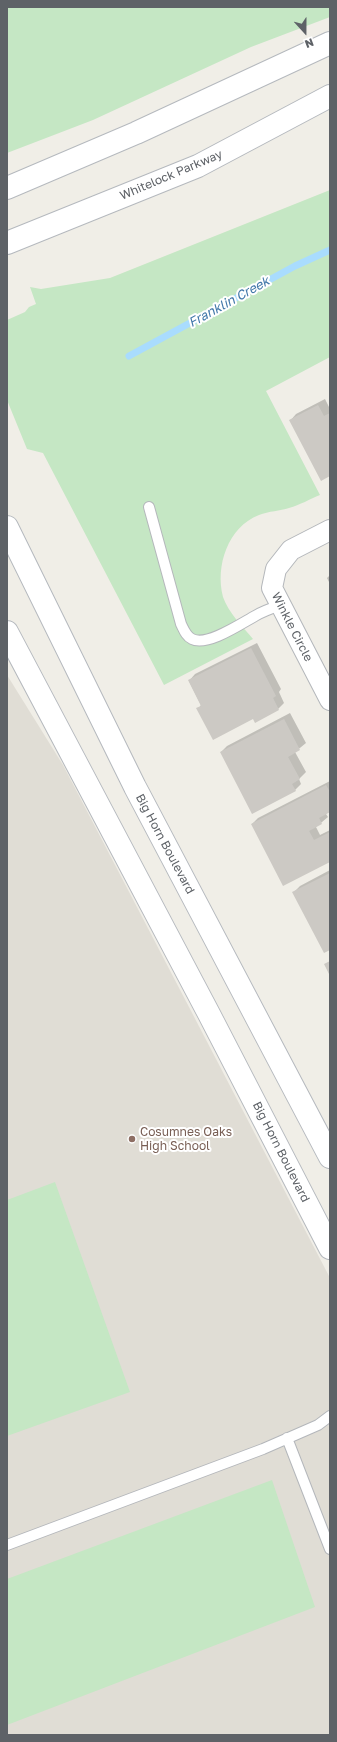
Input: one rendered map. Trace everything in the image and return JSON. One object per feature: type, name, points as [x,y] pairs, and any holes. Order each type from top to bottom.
[{"type":"main road","points":[[7,188],[136,133],[330,43]]},
{"type":"main road","name":"Whitelock Parkway","points":[[7,243],[198,166],[330,96]]},
{"type":"main road","name":"Big Horn Boulevard","points":[[7,527],[135,787],[330,1157]]},
{"type":"main road","name":"Big Horn Boulevard","points":[[7,632],[210,1014],[330,1248]]},
{"type":"street","name":"Winkle Circle","points":[[330,530],[291,550],[276,569],[272,588],[330,700]]},
{"type":"lane","points":[[149,507],[181,624],[186,634],[193,640],[203,640],[216,636],[254,616],[281,605]]},
{"type":"lane","points":[[7,1545],[287,1438],[318,1424],[330,1416]]},
{"type":"lane","points":[[287,1438],[330,1549]]},
{"type":"shaded area","name":"Cosumnes Oaks High School","points":[[7,675],[63,765],[330,1278],[330,1735],[7,1735]]},
{"type":"green space","points":[[7,7],[330,7],[330,17],[251,47],[93,120],[7,153]]},
{"type":"green space","points":[[330,190],[330,357],[266,391],[320,495],[293,507],[259,515],[248,521],[239,529],[226,549],[221,573],[221,585],[225,603],[253,639],[164,685],[43,453],[27,449],[7,400],[7,320],[25,312],[29,307],[36,304],[30,287],[41,289],[110,278]]},
{"type":"green space","points":[[55,1182],[130,1392],[7,1436],[7,1200]]},
{"type":"green space","points":[[272,1480],[315,1607],[7,1725],[7,1579]]},
{"type":"building","points":[[318,405],[324,416],[330,413],[330,476],[321,481],[289,420]]},
{"type":"building","points":[[251,648],[276,696],[273,698],[279,710],[255,723],[253,719],[213,740],[196,708],[201,706],[188,680]]},
{"type":"building","points":[[284,719],[300,750],[288,757],[300,779],[292,784],[296,791],[252,814],[220,752]]},
{"type":"building","points":[[326,785],[330,792],[330,812],[319,818],[322,824],[309,831],[314,840],[330,832],[330,862],[283,886],[251,824]]},
{"type":"building","points":[[330,873],[330,950],[324,953],[292,892]]},
{"type":"building","points":[[330,961],[330,976],[324,964]]},
{"type":"waterway","name":"Franklin Creek","points":[[129,356],[295,266],[330,250]]},
{"type":"place","name":"Cosumnes Oaks High School","points":[[132,1139]]}]
